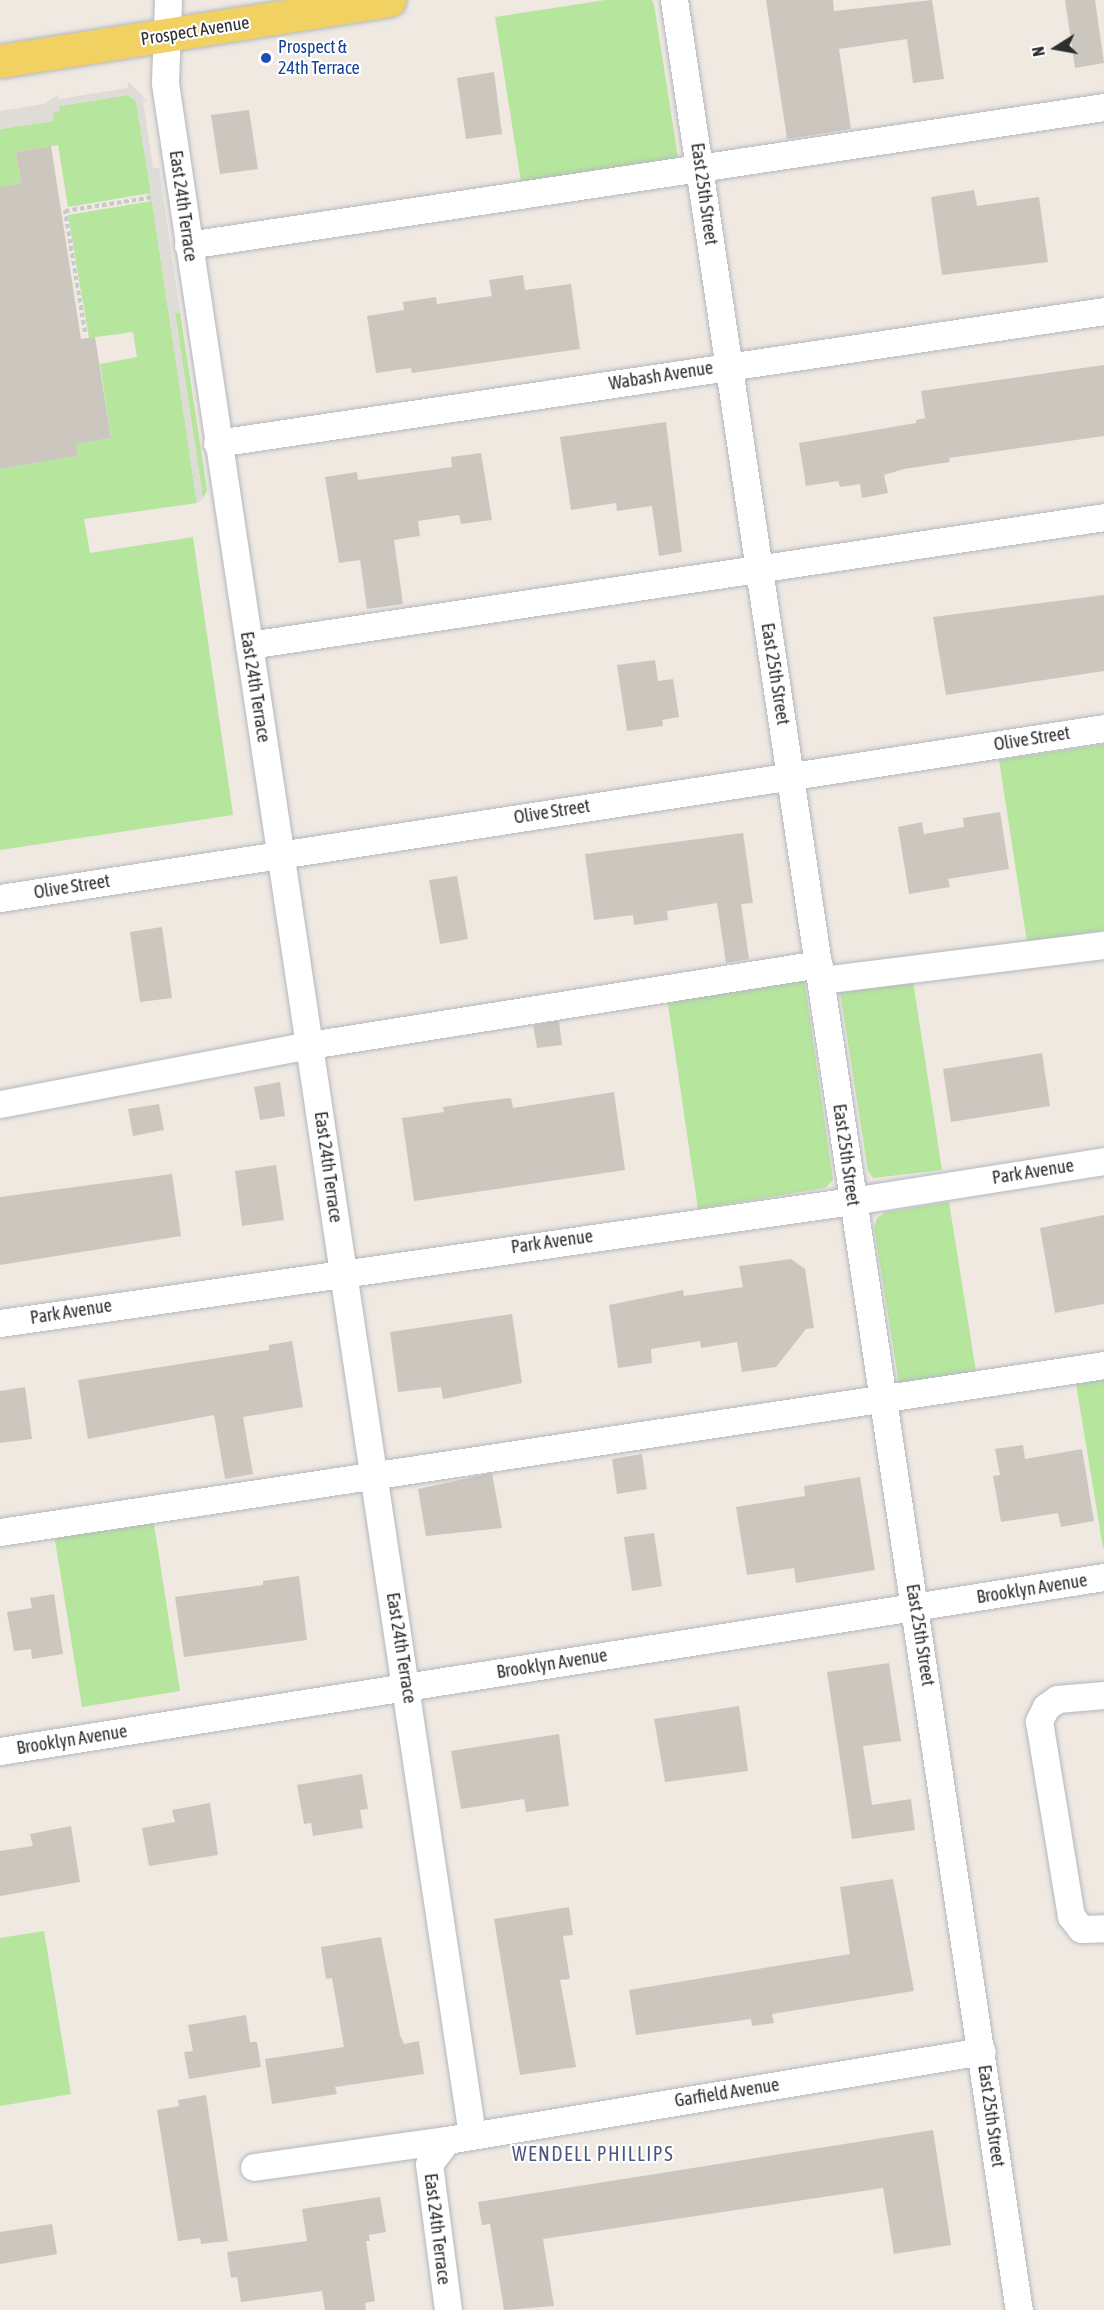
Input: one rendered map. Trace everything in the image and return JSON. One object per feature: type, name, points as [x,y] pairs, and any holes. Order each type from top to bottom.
[{"type":"main road","name":"Prospect Avenue","points":[[0,61],[389,0]]},
{"type":"street","name":"East 24th Terrace","points":[[168,0],[169,35],[165,82],[188,245],[407,1687],[459,2137],[429,2164],[448,2310]]},
{"type":"street","name":"East 25th Street","points":[[674,0],[1019,2310]]},
{"type":"street","points":[[188,245],[1104,107]]},
{"type":"street","name":"Wabash Avenue","points":[[218,443],[1104,311]]},
{"type":"street","points":[[249,645],[1104,518]]},
{"type":"street","name":"Olive Street","points":[[0,898],[1104,728]]},
{"type":"street","points":[[0,1104],[310,1045],[820,972],[1104,945]]},
{"type":"street","name":"Park Avenue","points":[[0,1323],[344,1270],[852,1201],[1104,1161]]},
{"type":"street","points":[[0,1533],[374,1474],[883,1401],[1104,1365]]},
{"type":"street","name":"Brooklyn Avenue","points":[[0,1751],[1104,1577]]},
{"type":"street","points":[[1104,1695],[1057,1699],[1047,1707],[1038,1721],[1071,1916],[1081,1929],[1104,1928]]},
{"type":"street","name":"Garfield Avenue","points":[[254,2167],[459,2137],[982,2051]]},
{"type":"path","points":[[85,332],[65,211],[154,197]]},
{"type":"green space","points":[[605,0],[652,0],[654,4],[679,164],[522,188],[495,17]]},
{"type":"green space","points":[[128,95],[136,101],[151,193],[68,207],[58,145],[16,152],[21,183],[0,187],[0,129],[53,121],[53,113],[59,106]]},
{"type":"green space","points":[[152,201],[197,503],[84,519],[90,553],[193,537],[233,815],[0,850],[0,469],[78,456],[76,444],[111,438],[100,364],[137,357],[133,332],[89,338],[68,215]]},
{"type":"green space","points":[[180,312],[207,490],[203,499],[175,313]]},
{"type":"green space","points":[[1104,744],[1104,930],[1027,942],[999,760]]},
{"type":"green space","points":[[804,977],[833,1180],[825,1188],[698,1209],[667,998]]},
{"type":"green space","points":[[913,981],[942,1170],[873,1178],[868,1171],[840,992]]},
{"type":"green space","points":[[949,1202],[977,1378],[900,1390],[874,1227],[877,1218],[886,1212]]},
{"type":"green space","points":[[1104,1379],[1104,1548],[1103,1548],[1076,1384]]},
{"type":"green space","points":[[153,1518],[180,1691],[82,1707],[54,1534]]},
{"type":"green space","points":[[44,1931],[71,2094],[0,2106],[0,1938]]},
{"type":"shaded area","points":[[129,82],[148,102],[143,101],[153,168],[159,168],[180,312],[175,313],[203,499],[197,503],[152,201],[148,202],[147,194],[151,193],[136,101],[128,95],[59,106],[60,112],[53,113],[54,121],[0,129],[0,111],[44,104],[58,95],[59,99],[127,88]]},
{"type":"building","points":[[766,0],[833,0],[834,11],[932,0],[944,79],[913,83],[907,39],[839,49],[851,129],[787,139]]},
{"type":"building","points":[[1065,0],[1095,0],[1104,63],[1075,68]]},
{"type":"building","points":[[494,72],[502,134],[466,139],[457,78]]},
{"type":"building","points":[[249,110],[258,169],[220,174],[211,115]]},
{"type":"building","points":[[51,146],[81,339],[95,337],[111,438],[76,444],[78,456],[0,469],[0,187],[21,183],[16,152]]},
{"type":"building","points":[[974,190],[977,206],[1039,197],[1048,262],[942,275],[931,197]]},
{"type":"building","points":[[523,275],[525,290],[571,284],[580,349],[412,373],[411,368],[376,373],[367,316],[404,310],[403,302],[436,297],[437,304],[492,296],[489,280]]},
{"type":"building","points":[[1104,365],[1104,436],[949,458],[950,462],[904,469],[884,475],[888,493],[862,498],[860,484],[840,487],[838,481],[806,486],[799,443],[916,423],[916,420],[925,418],[921,391]]},
{"type":"building","points":[[666,422],[682,552],[659,556],[652,506],[617,511],[616,503],[571,510],[560,437]]},
{"type":"building","points":[[481,453],[492,520],[461,524],[459,515],[418,521],[420,536],[394,540],[403,604],[367,609],[360,560],[339,563],[325,477],[357,472],[358,480],[452,467],[451,457]]},
{"type":"building","points":[[1104,595],[1104,671],[946,695],[933,617]]},
{"type":"building","points":[[655,660],[658,681],[673,679],[679,717],[662,720],[663,726],[627,731],[617,665]]},
{"type":"building","points":[[1000,812],[1009,869],[948,879],[950,887],[909,894],[898,827],[922,822],[924,834],[964,827],[963,818]]},
{"type":"building","points":[[743,833],[753,903],[741,904],[749,959],[726,963],[717,903],[667,911],[668,920],[634,925],[633,915],[594,920],[585,854]]},
{"type":"building","points":[[457,876],[468,939],[440,944],[429,880]]},
{"type":"building","points":[[162,927],[172,998],[140,1002],[130,932]]},
{"type":"building","points":[[559,1021],[562,1045],[537,1048],[533,1025]]},
{"type":"building","points":[[1042,1053],[1050,1106],[951,1122],[943,1069]]},
{"type":"building","points":[[280,1082],[285,1116],[260,1120],[254,1087]]},
{"type":"building","points":[[614,1092],[625,1170],[414,1201],[402,1118],[444,1112],[443,1107],[469,1103],[511,1098],[513,1108]]},
{"type":"building","points":[[159,1104],[164,1130],[133,1136],[128,1109]]},
{"type":"building","points":[[276,1165],[284,1220],[242,1226],[235,1171]]},
{"type":"building","points":[[172,1174],[181,1236],[0,1265],[0,1197]]},
{"type":"building","points":[[1104,1215],[1104,1304],[1055,1313],[1040,1228]]},
{"type":"building","points":[[791,1259],[805,1269],[814,1328],[806,1329],[776,1367],[742,1372],[737,1342],[701,1348],[700,1341],[651,1349],[652,1363],[618,1368],[609,1305],[683,1290],[684,1296],[743,1287],[739,1266]]},
{"type":"building","points":[[512,1314],[522,1383],[443,1399],[441,1387],[398,1392],[390,1332]]},
{"type":"building","points":[[292,1341],[303,1407],[243,1417],[253,1474],[225,1479],[214,1415],[88,1439],[78,1380],[269,1350],[269,1345]]},
{"type":"building","points":[[25,1387],[32,1439],[0,1443],[0,1391]]},
{"type":"building","points":[[1023,1445],[1025,1459],[1082,1449],[1094,1521],[1061,1527],[1058,1513],[1001,1522],[993,1476],[1000,1475],[995,1449]]},
{"type":"building","points":[[642,1454],[647,1489],[617,1494],[612,1459]]},
{"type":"building","points":[[492,1473],[502,1528],[426,1536],[418,1489]]},
{"type":"building","points":[[860,1477],[875,1570],[796,1583],[794,1568],[747,1575],[736,1507],[805,1496],[804,1486]]},
{"type":"building","points":[[654,1533],[662,1586],[632,1591],[624,1537]]},
{"type":"building","points":[[299,1576],[307,1640],[184,1657],[175,1597],[263,1585],[263,1581]]},
{"type":"building","points":[[54,1594],[63,1654],[32,1659],[31,1649],[14,1651],[7,1612],[32,1608],[30,1598]]},
{"type":"building","points":[[889,1663],[901,1741],[863,1746],[872,1805],[911,1799],[915,1830],[852,1839],[827,1672]]},
{"type":"building","points":[[739,1706],[748,1771],[665,1782],[654,1719]]},
{"type":"building","points":[[559,1734],[569,1806],[526,1812],[524,1799],[461,1809],[451,1751]]},
{"type":"building","points":[[362,1774],[368,1809],[360,1810],[363,1828],[313,1836],[311,1823],[304,1824],[297,1785]]},
{"type":"building","points":[[210,1803],[218,1855],[149,1866],[142,1828],[175,1822],[172,1810]]},
{"type":"building","points":[[71,1826],[80,1882],[0,1896],[0,1851],[33,1846],[30,1834]]},
{"type":"building","points":[[893,1879],[914,1991],[772,2014],[774,2023],[752,2026],[751,2019],[636,2035],[629,1990],[850,1954],[840,1887]]},
{"type":"building","points":[[569,1907],[573,1935],[563,1936],[570,1979],[560,1980],[576,2067],[520,2075],[494,1919]]},
{"type":"building","points":[[381,1937],[400,2035],[404,2044],[419,2041],[424,2074],[335,2087],[337,2094],[272,2104],[265,2059],[344,2047],[332,1978],[326,1979],[321,1947]]},
{"type":"building","points":[[246,2015],[250,2042],[257,2042],[261,2067],[189,2079],[184,2052],[193,2051],[188,2025]]},
{"type":"building","points":[[206,2095],[228,2241],[201,2244],[200,2238],[178,2241],[157,2110],[179,2106],[178,2100]]},
{"type":"building","points":[[933,2130],[951,2245],[894,2254],[883,2188],[543,2239],[554,2306],[504,2310],[490,2224],[482,2225],[478,2202]]},
{"type":"building","points":[[380,2197],[386,2232],[369,2235],[370,2241],[366,2241],[375,2301],[365,2303],[366,2310],[325,2310],[322,2291],[241,2302],[237,2277],[231,2278],[227,2252],[307,2241],[302,2209]]},
{"type":"building","points":[[52,2224],[57,2254],[0,2264],[0,2232]]},
{"type":"place","name":"Prospect & 24th Terrace","points":[[266,58]]},
{"type":"district","name":"WENDELL PHILLIPS","points":[[593,2153]]}]
